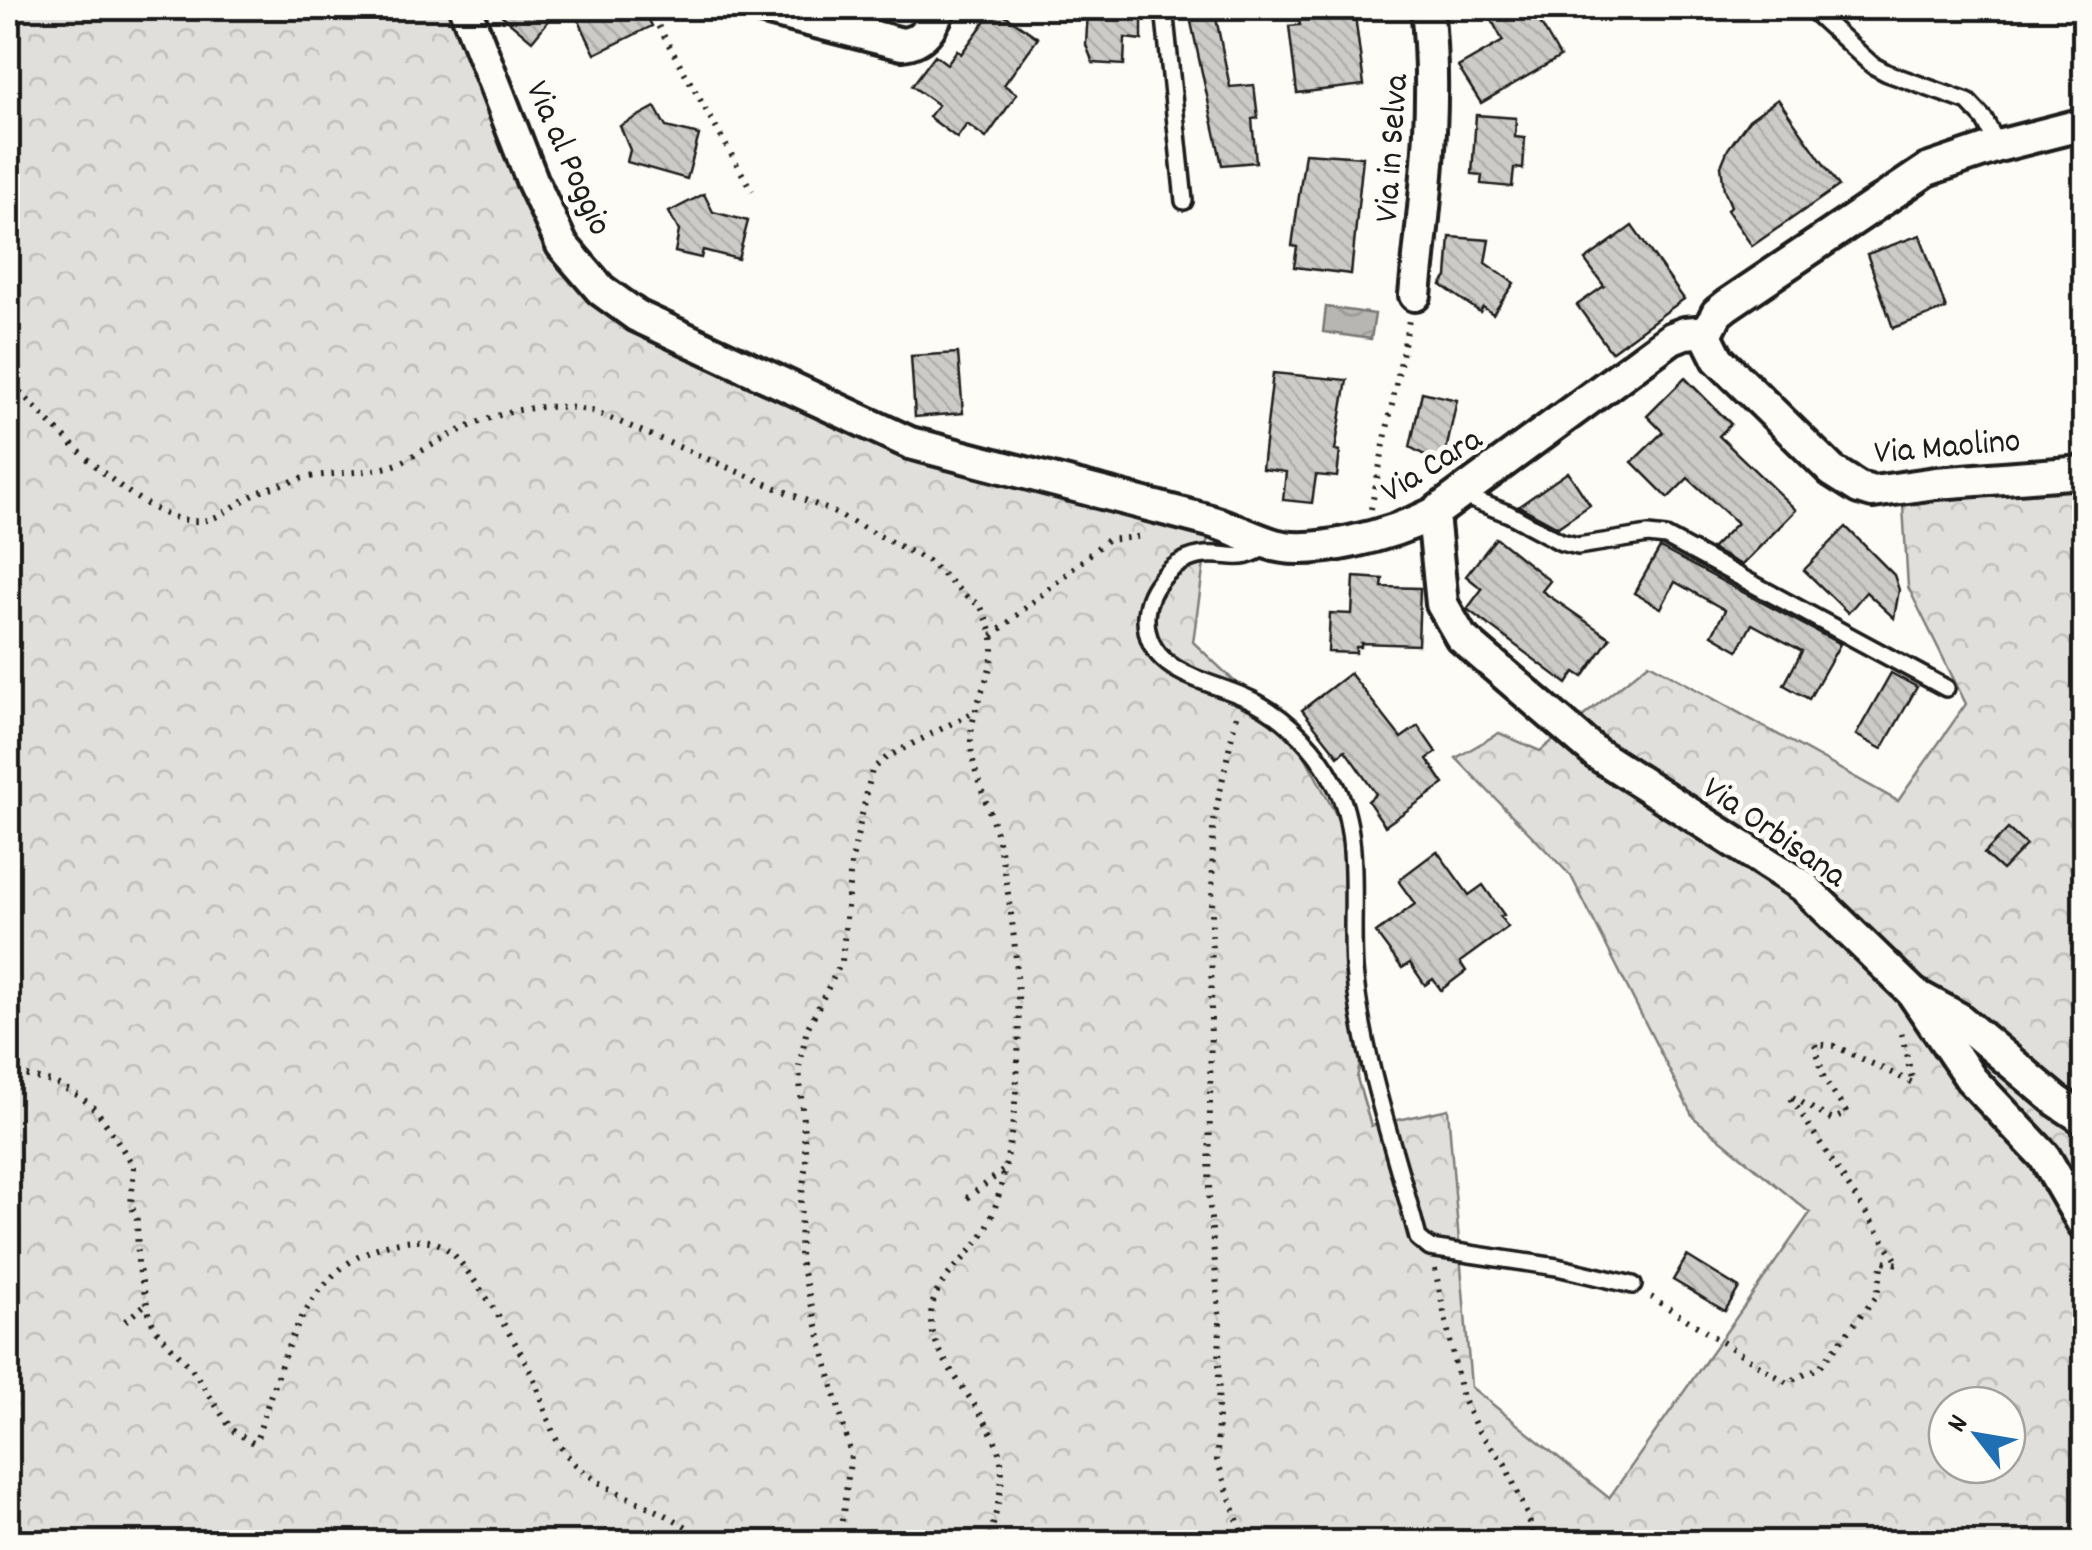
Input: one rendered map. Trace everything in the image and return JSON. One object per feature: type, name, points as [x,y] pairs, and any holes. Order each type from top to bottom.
[{"type":"street","name":"Via al Poggio","points":[[465,8],[532,180],[562,245],[600,290],[637,316]]},
{"type":"street","points":[[760,8],[816,14],[902,44],[918,40],[940,8]]},
{"type":"street","name":"Via in Selva","points":[[1415,294],[1432,135],[1434,62],[1428,8]]},
{"type":"street","name":"Via Cara","points":[[637,316],[910,443],[1210,521],[1270,544],[1312,547],[1394,532],[1433,514],[1672,338],[1684,332],[1708,331],[1710,323],[1727,305],[1927,170],[1998,146],[2084,124]]},
{"type":"street","name":"Via Maolino","points":[[1708,331],[1718,359],[1832,471],[1858,488],[1873,492],[1936,483],[2084,472]]},
{"type":"street","name":"Via Orbisana","points":[[1433,514],[1442,604],[1462,637],[1596,754],[1803,886],[1912,992],[1971,1080],[2044,1156],[2084,1225]]},
{"type":"street","points":[[1912,992],[1958,1018],[2057,1101],[2084,1118]]},
{"type":"lane","points":[[1164,8],[1184,201]]},
{"type":"lane","points":[[1810,8],[1887,74],[1968,102],[1984,119],[1998,146]]},
{"type":"lane","points":[[1462,495],[1561,542],[1578,546],[1648,535],[1666,538],[1946,688]]},
{"type":"lane","points":[[1270,544],[1245,558],[1206,555],[1176,565],[1158,584],[1146,614],[1154,648],[1164,660],[1193,678],[1240,694],[1270,711],[1299,734],[1323,763],[1342,797],[1350,842],[1354,978],[1365,1038],[1418,1238],[1430,1248],[1557,1267],[1632,1285]]},
{"type":"path","points":[[648,8],[752,190]]},
{"type":"path","points":[[1365,538],[1415,294]]},
{"type":"path","points":[[8,375],[16,388],[106,476],[146,504],[197,522],[213,519],[276,485],[398,464],[450,433],[507,412],[565,404],[596,412],[831,510],[928,561],[980,605],[992,636],[993,657],[973,712],[971,744],[998,838],[1012,932],[1020,1046],[1005,1170],[990,1221],[979,1241],[942,1282],[930,1318],[934,1338],[988,1424],[998,1448],[1001,1484],[989,1542]]},
{"type":"path","points":[[992,636],[1107,540],[1153,534]]},
{"type":"path","points":[[1240,694],[1214,825],[1209,1196],[1220,1322],[1218,1460],[1245,1542]]},
{"type":"path","points":[[839,1542],[851,1455],[800,1260],[806,1162],[799,1067],[807,1029],[842,960],[850,864],[872,770],[888,757],[973,712]]},
{"type":"path","points":[[1632,1285],[1787,1383],[1820,1367],[1877,1294],[1883,1261],[1899,1264],[1789,1095],[1832,1120],[1847,1113],[1824,1079],[1815,1044],[1835,1046],[1913,1083],[1896,1013],[1912,992]]},
{"type":"path","points":[[8,1067],[81,1097],[96,1110],[134,1167],[131,1204],[137,1220],[138,1264],[155,1328],[192,1369],[232,1430],[253,1443],[277,1373],[318,1291],[354,1256],[395,1243],[420,1239],[437,1242],[465,1268],[531,1373],[560,1446],[600,1482],[706,1542]]},
{"type":"path","points":[[968,1198],[1005,1170]]},
{"type":"path","points":[[1430,1248],[1462,1398],[1479,1432],[1505,1464],[1529,1519],[1534,1542]]},
{"type":"path","points":[[125,1321],[148,1302]]},
{"type":"green space","points":[[8,8],[465,8],[501,95],[601,290],[910,443],[1210,521],[1193,642],[1255,701],[1289,726],[1350,841],[1365,1038],[1357,1078],[1371,1126],[1448,1109],[1471,1387],[1609,1498],[1810,1213],[1693,1117],[1571,876],[1456,758],[1499,733],[1540,751],[1649,663],[1898,801],[1966,704],[1908,587],[1902,490],[2084,472],[2084,1542],[8,1542]]},
{"type":"water","points":[[1326,307],[1375,314],[1371,339],[1323,332]]},
{"type":"building","points":[[493,8],[559,8],[532,41]]},
{"type":"building","points":[[600,8],[643,8],[652,26],[595,54],[578,19]]},
{"type":"building","points":[[995,8],[1038,38],[1004,85],[1017,94],[986,138],[967,124],[957,138],[929,117],[938,105],[912,86],[935,55],[947,64],[957,50],[961,54]]},
{"type":"building","points":[[1088,8],[1136,8],[1142,19],[1142,40],[1125,38],[1124,65],[1093,63],[1086,45]]},
{"type":"building","points":[[1188,8],[1214,8],[1230,87],[1254,85],[1258,118],[1252,119],[1256,162],[1222,165]]},
{"type":"building","points":[[1297,8],[1354,8],[1364,85],[1297,93],[1289,26],[1300,25]]},
{"type":"building","points":[[1485,8],[1571,8],[1541,24],[1560,57],[1481,103],[1458,67],[1503,41]]},
{"type":"building","points":[[1778,99],[1839,186],[1752,246],[1727,210],[1731,206],[1721,166],[1749,120]]},
{"type":"building","points":[[655,107],[666,127],[699,135],[687,179],[627,162],[630,150],[620,126]]},
{"type":"building","points":[[1476,115],[1516,118],[1515,137],[1525,138],[1523,169],[1514,168],[1512,187],[1481,184],[1482,175],[1472,174]]},
{"type":"building","points":[[1305,153],[1363,157],[1351,274],[1294,267],[1297,247],[1292,246]]},
{"type":"building","points":[[704,194],[713,212],[748,221],[738,259],[703,250],[701,258],[675,252],[679,231],[669,212]]},
{"type":"building","points":[[1632,226],[1684,299],[1611,352],[1577,305],[1604,286],[1585,260]]},
{"type":"building","points":[[1920,235],[1946,309],[1893,328],[1867,254]]},
{"type":"building","points":[[1450,237],[1489,240],[1485,263],[1514,283],[1493,314],[1483,307],[1480,312],[1441,285],[1447,277]]},
{"type":"building","points":[[958,353],[963,413],[915,417],[911,356]]},
{"type":"building","points":[[1273,373],[1347,380],[1335,450],[1340,451],[1337,477],[1316,475],[1312,503],[1283,500],[1286,472],[1262,469]]},
{"type":"building","points":[[1685,378],[1731,424],[1719,436],[1796,510],[1742,565],[1711,549],[1737,523],[1688,478],[1668,498],[1632,462],[1663,432],[1647,416]]},
{"type":"building","points":[[1422,392],[1457,400],[1443,465],[1410,447]]},
{"type":"building","points":[[1568,472],[1590,505],[1558,527],[1519,506]]},
{"type":"building","points":[[1846,527],[1894,575],[1899,590],[1894,618],[1866,592],[1848,613],[1804,570]]},
{"type":"building","points":[[1496,538],[1550,581],[1542,591],[1610,638],[1583,677],[1575,672],[1567,684],[1467,609],[1482,589],[1466,576]]},
{"type":"building","points":[[1660,548],[1840,644],[1809,699],[1784,685],[1802,651],[1752,624],[1738,650],[1712,635],[1725,610],[1675,582],[1661,608],[1634,593]]},
{"type":"building","points":[[1354,577],[1383,579],[1382,587],[1420,588],[1418,645],[1361,643],[1356,653],[1328,652],[1330,613],[1352,614]]},
{"type":"building","points":[[1350,673],[1401,738],[1418,726],[1436,752],[1427,759],[1444,784],[1385,826],[1368,801],[1376,794],[1345,750],[1338,756],[1302,710]]},
{"type":"building","points":[[1891,673],[1917,687],[1882,749],[1856,735]]},
{"type":"building","points":[[2008,829],[2026,845],[2002,870],[1984,854]]},
{"type":"building","points":[[1437,851],[1469,895],[1483,885],[1508,927],[1460,962],[1466,971],[1441,990],[1433,979],[1425,985],[1410,963],[1402,968],[1376,933],[1415,904],[1399,882]]},
{"type":"building","points":[[1687,1256],[1739,1288],[1725,1311],[1673,1280]]}]
